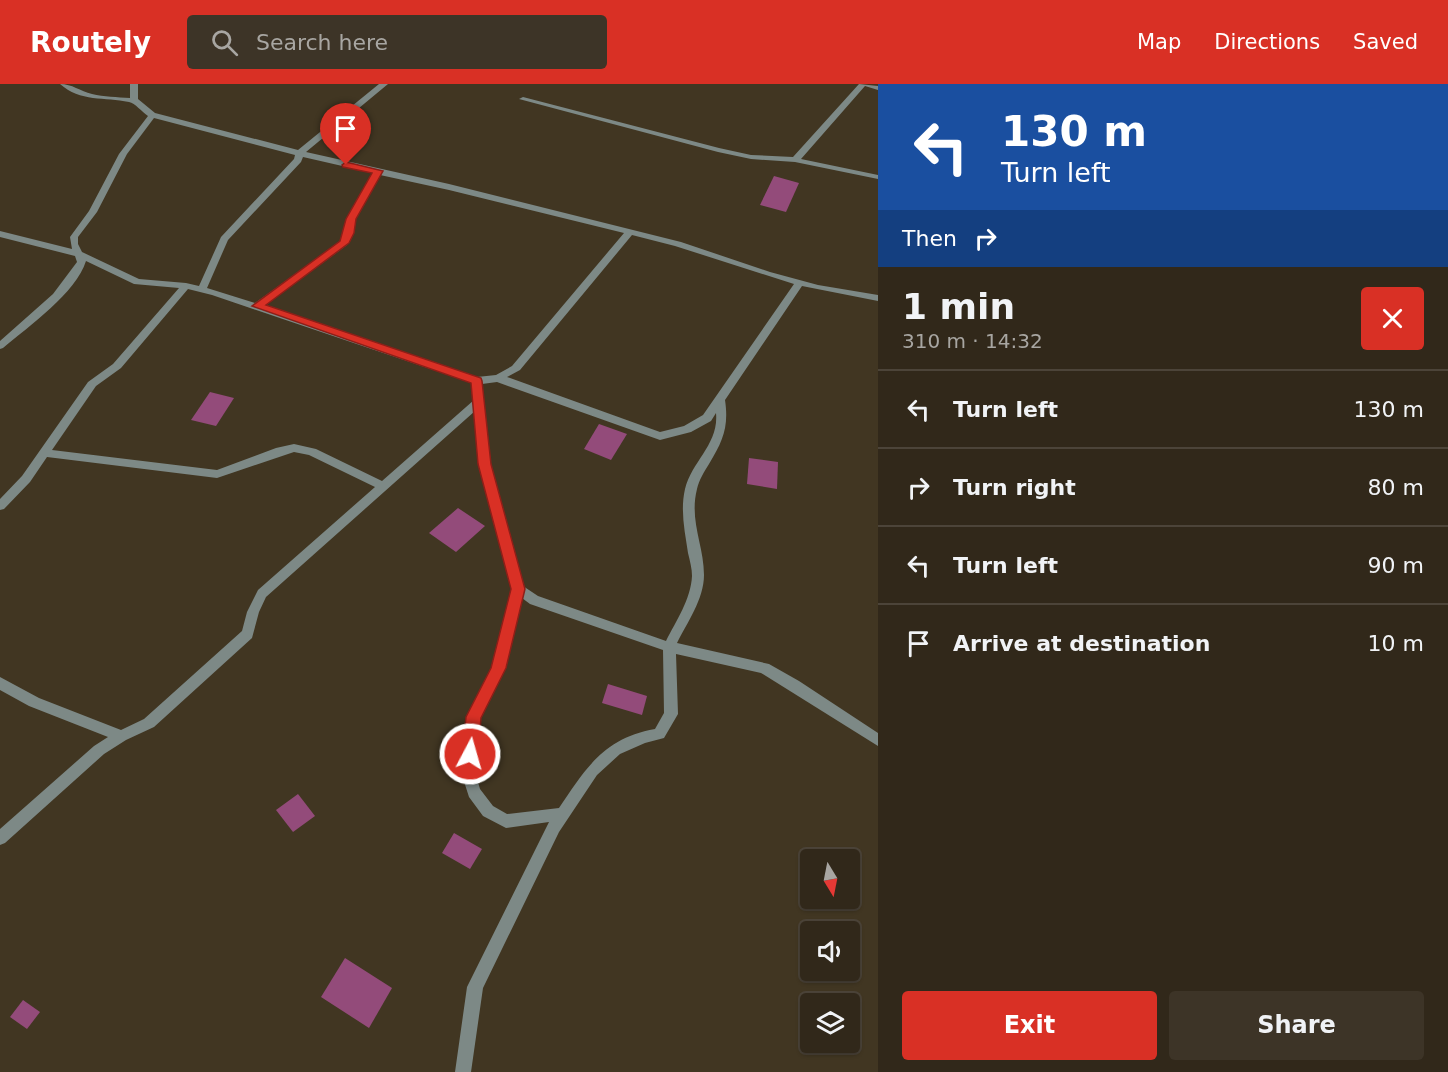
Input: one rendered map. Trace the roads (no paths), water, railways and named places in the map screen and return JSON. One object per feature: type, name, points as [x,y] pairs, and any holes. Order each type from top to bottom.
[{"type":"street","points":[[64,84],[75,93],[87,97],[133,100],[152,115],[678,244],[767,274],[818,288],[878,298]]},
{"type":"street","points":[[133,100],[134,84]]},
{"type":"street","points":[[202,290],[224,239],[284,176],[298,160],[300,153],[384,84]]},
{"type":"street","points":[[795,160],[864,84],[878,88]]},
{"type":"street","points":[[523,99],[718,150],[751,157],[795,160],[878,177]]},
{"type":"street","points":[[0,346],[58,293],[79,268],[82,262],[74,244],[74,237],[93,212],[123,154],[152,115]]},
{"type":"street","points":[[258,306],[344,243],[349,233],[351,219],[378,171]]},
{"type":"street","points":[[0,234],[80,254],[137,282],[186,286],[258,306],[477,381],[498,378],[516,368],[630,232]]},
{"type":"street","points":[[498,378],[660,436],[687,429],[707,417],[800,282]]},
{"type":"street","points":[[0,506],[26,479],[92,384],[117,366],[186,286]]},
{"type":"street","points":[[477,381],[484,464],[518,589],[498,668],[474,717],[468,772],[474,792],[488,811],[506,821],[562,814]]},
{"type":"street","points":[[463,1072],[475,987],[554,827],[592,770],[615,750],[643,737],[659,734],[672,714],[669,646],[695,594],[698,575],[688,517],[691,489],[696,476],[715,446],[722,422],[720,400]]},
{"type":"street","points":[[0,838],[99,750],[121,736],[149,723],[248,634],[253,612],[262,594],[478,402]]},
{"type":"street","points":[[44,453],[217,474],[294,448],[312,453],[384,487]]},
{"type":"street","points":[[518,589],[534,600],[669,646],[764,668],[794,685],[878,741]]},
{"type":"street","points":[[0,683],[34,702],[121,736]]}]
